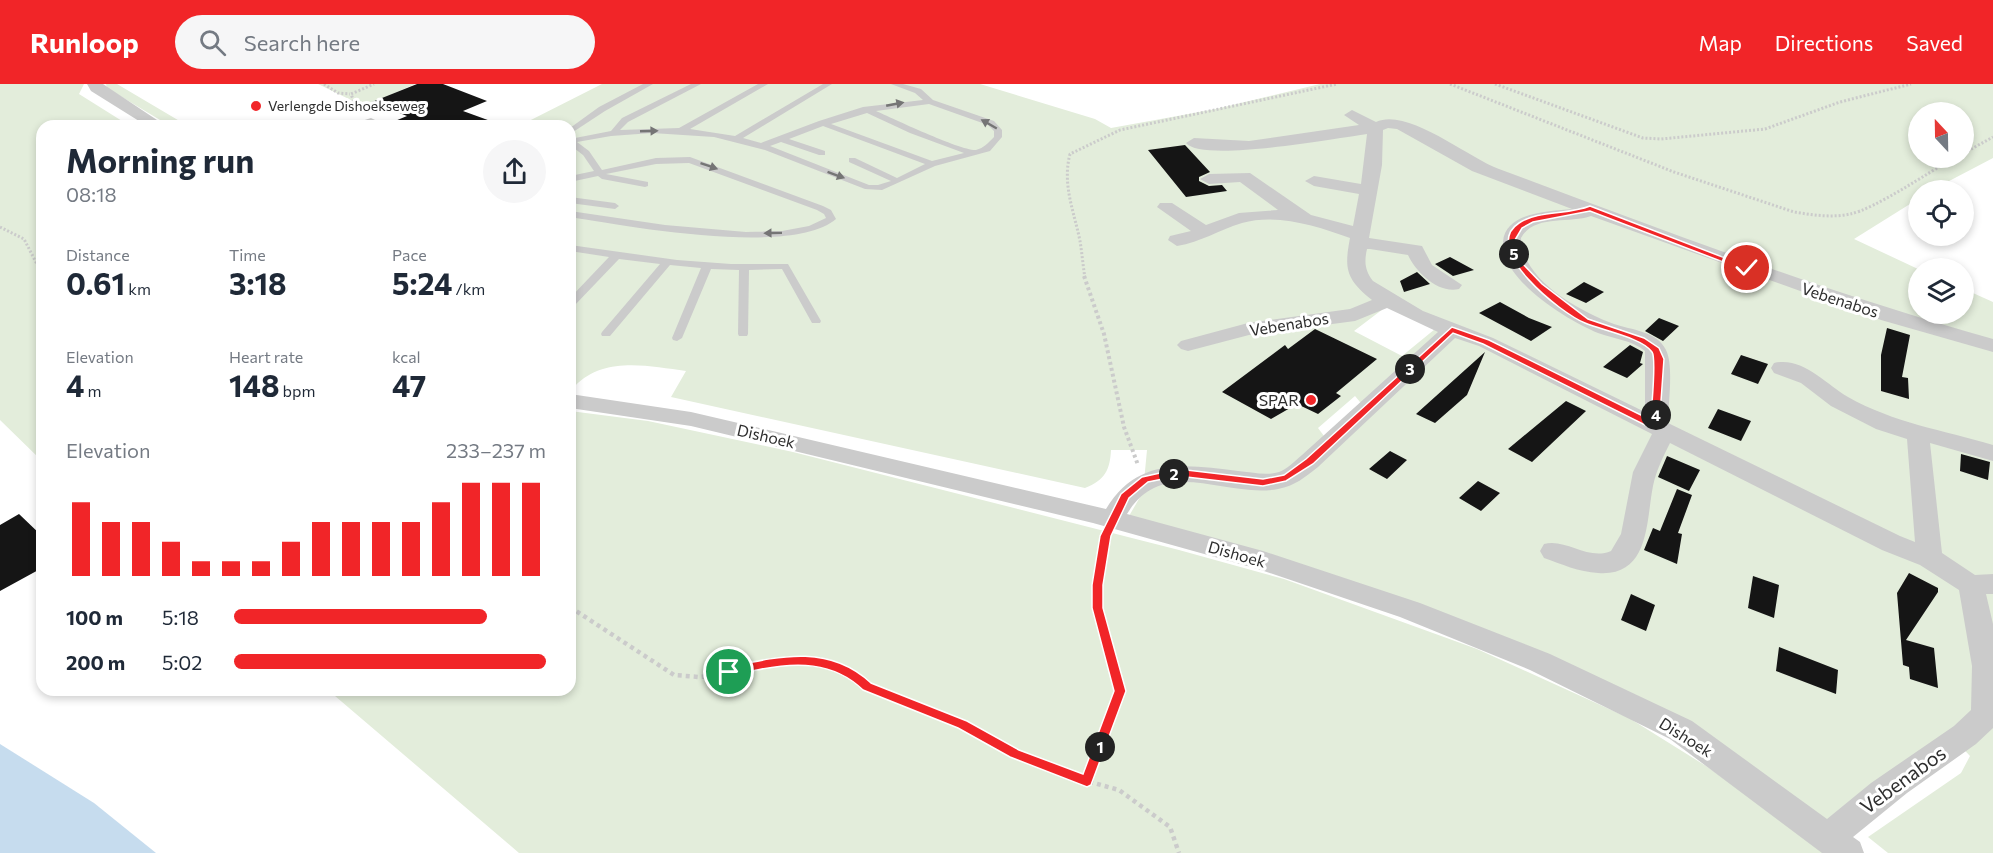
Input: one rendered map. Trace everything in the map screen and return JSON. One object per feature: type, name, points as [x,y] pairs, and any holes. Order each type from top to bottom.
[{"type":"street","points":[[95,84],[96,88],[148,120]]},
{"type":"street","points":[[1352,115],[1375,128]]},
{"type":"street","name":"Vebenabos","points":[[1194,143],[1249,146],[1375,128],[1386,123],[1401,124],[1478,167],[1802,288],[1993,346]]},
{"type":"street","name":"Vebenabos","points":[[1375,128],[1374,165],[1355,261],[1359,276],[1369,288],[1388,300],[1452,330],[1486,342],[1891,543],[1929,558],[1982,585],[1989,677],[1986,713],[1962,738],[1844,823],[1839,845]]},
{"type":"street","points":[[1209,179],[1244,177],[1289,209],[1358,240],[1415,250],[1424,268],[1452,285]]},
{"type":"street","points":[[1314,181],[1370,191]]},
{"type":"street","points":[[1166,207],[1206,233]]},
{"type":"street","points":[[1553,551],[1597,564],[1619,561],[1627,552],[1638,516],[1640,489],[1660,429],[1655,391],[1660,359],[1655,348],[1641,340],[1586,321],[1560,304],[1520,266],[1513,252],[1512,240],[1519,226],[1531,220],[1583,213],[1590,209]]},
{"type":"street","points":[[1177,240],[1194,238],[1242,217],[1310,218]]},
{"type":"street","name":"Vebenabos","points":[[1188,345],[1248,329],[1355,315],[1388,300]]},
{"type":"street","points":[[1112,519],[1125,496],[1145,480],[1178,473],[1263,482],[1286,478],[1310,461],[1452,330]]},
{"type":"street","points":[[1782,368],[1809,378],[1839,401],[1884,424],[1918,435],[1938,436],[1993,453]]},
{"type":"street","name":"Dishoek","points":[[576,402],[690,418],[1112,519],[1263,561],[1410,610],[1540,662],[1681,730],[1839,845]]},
{"type":"street","points":[[1918,435],[1929,558]]},
{"type":"lane","points":[[576,128],[602,109],[649,84]]},
{"type":"lane","points":[[614,132],[625,120],[697,84]]},
{"type":"lane","points":[[682,130],[764,84]]},
{"type":"lane","points":[[736,139],[828,84]]},
{"type":"lane","points":[[895,84],[918,91],[930,102]]},
{"type":"lane","points":[[576,140],[614,132],[682,130],[736,139],[868,187],[879,188],[932,164],[987,148],[998,137],[998,130],[991,123],[930,102],[906,102],[866,109],[759,147]]},
{"type":"lane","points":[[866,109],[913,131],[973,153]]},
{"type":"lane","points":[[822,123],[932,164]]},
{"type":"lane","points":[[782,139],[822,153]]},
{"type":"lane","points":[[576,146],[586,153],[598,173],[645,184]]},
{"type":"lane","points":[[644,153],[646,157],[656,161]]},
{"type":"lane","points":[[576,178],[656,161],[690,160],[820,208],[828,212],[831,219],[808,230],[732,234],[576,215]]},
{"type":"lane","points":[[852,160],[897,181]]},
{"type":"lane","points":[[576,201],[615,206]]},
{"type":"lane","points":[[576,251],[666,264],[744,268],[785,266],[816,321]]},
{"type":"lane","points":[[576,297],[616,256]]},
{"type":"lane","points":[[606,334],[666,264]]},
{"type":"lane","points":[[677,338],[707,266]]},
{"type":"lane","points":[[743,334],[744,268]]},
{"type":"path","points":[[324,84],[338,93],[351,94],[374,84]]},
{"type":"path","points":[[1140,470],[1124,427],[1104,334],[1084,281],[1080,241],[1069,201],[1066,166],[1070,154],[1086,144],[1120,130],[1336,84]]},
{"type":"path","points":[[1450,84],[1674,172],[1794,212],[1848,216],[1936,168]]},
{"type":"path","points":[[1495,84],[1643,138],[1661,139],[1765,129],[1840,102],[1911,84]]},
{"type":"path","points":[[336,109],[354,102],[350,97],[351,94]]},
{"type":"path","points":[[1974,147],[1993,137]]},
{"type":"path","points":[[0,227],[18,232],[24,238],[36,262]]},
{"type":"path","points":[[1087,781],[1120,691],[1097,608],[1097,585],[1106,536],[1112,519]]},
{"type":"path","points":[[576,611],[671,674],[705,676],[785,660],[821,661],[855,675],[867,686],[962,725],[1014,753],[1087,781],[1119,790],[1170,827],[1179,853]]},
{"type":"green space","points":[[0,84],[84,84],[79,94],[120,120],[36,120],[36,455],[0,420]]},
{"type":"green space","points":[[106,84],[117,84],[178,120],[160,120],[107,88]]},
{"type":"green space","points":[[318,84],[415,84],[352,112],[343,109],[357,103]]},
{"type":"green space","points":[[602,84],[980,84],[1095,119],[1111,128],[1216,109],[1320,84],[1993,84],[1993,158],[1974,168],[1974,102],[1908,102],[1908,168],[1974,168],[1951,180],[1908,180],[1908,205],[1854,239],[1908,264],[1908,324],[1974,324],[1974,293],[1993,302],[1993,853],[1888,853],[1868,837],[1961,773],[1970,756],[1948,733],[1829,824],[1684,723],[1256,551],[1129,516],[1143,492],[1147,450],[1111,450],[1105,474],[1097,482],[1085,488],[671,397],[686,371],[627,365],[599,370],[576,385],[576,120],[531,120]],"holes":[[[1387,306],[1435,329],[1402,356],[1354,331]],[[1355,396],[1370,414],[1333,448],[1318,428]]]},
{"type":"green space","points":[[576,412],[648,421],[793,452],[1284,579],[1477,649],[1629,718],[1706,766],[1787,823],[1823,853],[519,853],[335,696],[576,696]]},
{"type":"water","points":[[0,744],[94,803],[156,853],[0,853]]},
{"type":"building","points":[[417,84],[443,84],[487,101],[463,111],[488,120],[397,120],[407,116],[372,102]]},
{"type":"building","points":[[1185,145],[1210,172],[1199,177],[1199,181],[1209,186],[1222,185],[1227,191],[1186,197],[1148,150]]},
{"type":"building","points":[[1450,257],[1474,270],[1453,276],[1435,264]]},
{"type":"building","points":[[1417,272],[1430,284],[1404,292],[1400,281]]},
{"type":"building","points":[[1584,282],[1604,292],[1586,303],[1566,294]]},
{"type":"building","points":[[1500,302],[1529,318],[1552,327],[1531,341],[1479,313]]},
{"type":"building","points":[[1659,318],[1679,326],[1663,341],[1645,331]]},
{"type":"building","points":[[1887,328],[1910,335],[1902,377],[1908,378],[1909,399],[1881,391],[1881,355]]},
{"type":"building","points":[[1315,329],[1377,359],[1336,393],[1341,396],[1318,414],[1297,404],[1271,419],[1222,392],[1285,345],[1288,349]]},
{"type":"building","points":[[1630,345],[1643,352],[1640,363],[1643,364],[1627,378],[1603,367]]},
{"type":"building","points":[[1485,352],[1467,395],[1435,423],[1416,414]]},
{"type":"building","points":[[1741,355],[1768,364],[1758,384],[1731,374]]},
{"type":"building","points":[[1566,401],[1586,411],[1532,462],[1508,449]]},
{"type":"building","points":[[1718,409],[1751,421],[1741,441],[1708,428]]},
{"type":"building","points":[[1390,451],[1407,460],[1387,479],[1369,469]]},
{"type":"building","points":[[1961,454],[1990,462],[1988,480],[1960,471]]},
{"type":"building","points":[[1667,456],[1700,470],[1689,491],[1658,477]]},
{"type":"building","points":[[1478,481],[1500,493],[1481,511],[1459,498]]},
{"type":"building","points":[[1677,489],[1692,495],[1678,533],[1682,534],[1677,564],[1644,550],[1653,528],[1660,531]]},
{"type":"building","points":[[19,514],[36,530],[36,571],[0,591],[0,525]]},
{"type":"building","points":[[1909,573],[1938,588],[1938,592],[1906,640],[1934,648],[1938,688],[1910,679],[1909,667],[1903,665],[1897,593]]},
{"type":"building","points":[[1753,576],[1779,585],[1774,618],[1748,608]]},
{"type":"building","points":[[1631,594],[1655,605],[1646,631],[1621,620]]},
{"type":"building","points":[[1779,647],[1838,670],[1836,694],[1776,671]]},
{"type":"place","name":"Verlengde Dishoekseweg","points":[[256,106]]},
{"type":"place","name":"SPAR","points":[[1311,400]]},
{"type":"route","points":[[729,672],[785,660],[821,661],[855,675],[867,686],[962,725],[1014,753],[1087,781],[1120,691],[1097,608],[1097,585],[1106,536],[1118,506],[1125,496],[1145,480],[1178,473],[1263,482],[1286,478],[1310,461],[1452,330],[1486,342],[1656,426],[1655,391],[1660,359],[1655,348],[1641,340],[1586,321],[1560,304],[1539,286],[1520,266],[1513,252],[1512,240],[1519,226],[1531,220],[1583,213],[1590,209],[1747,268]]}]
